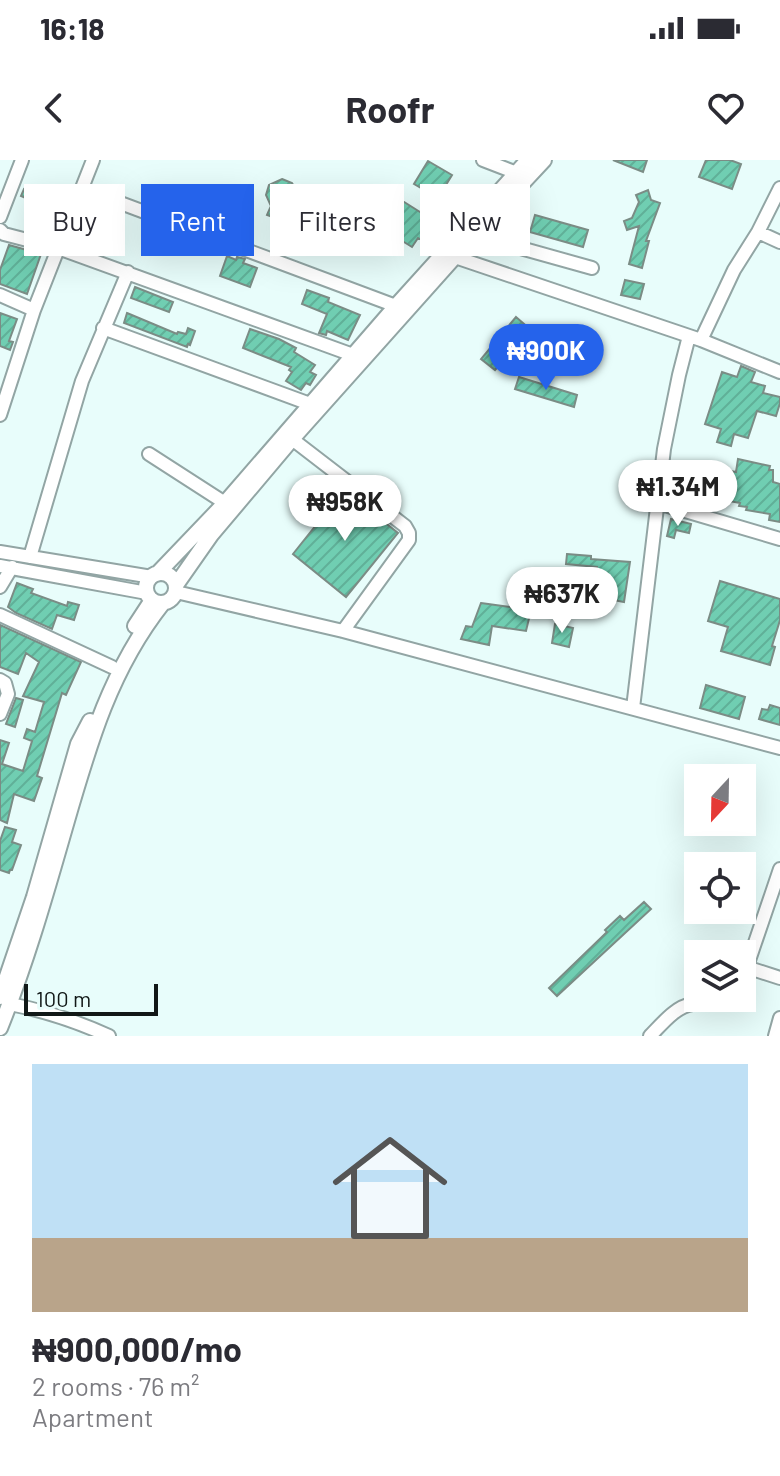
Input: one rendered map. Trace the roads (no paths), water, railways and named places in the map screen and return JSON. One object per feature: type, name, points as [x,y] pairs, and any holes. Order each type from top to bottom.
[{"type":"main road","points":[[455,257],[292,439],[211,535],[169,601],[154,598],[147,587],[154,576],[225,503],[528,160]]},
{"type":"main road","points":[[522,184],[544,160]]},
{"type":"main road","points":[[154,576],[166,574],[176,588]]},
{"type":"main road","points":[[0,1028],[5,1000],[6,961],[34,897],[78,744],[112,667],[154,598]]},
{"type":"main road","points":[[5,1000],[40,912],[101,713],[154,598]]},
{"type":"street","points":[[0,217],[22,160]]},
{"type":"street","points":[[85,184],[93,160]]},
{"type":"street","points":[[483,160],[517,173]]},
{"type":"street","points":[[633,708],[667,431],[695,338],[758,232],[780,188]]},
{"type":"street","points":[[125,205],[396,306]]},
{"type":"street","points":[[0,230],[24,239]]},
{"type":"street","points":[[758,232],[780,242]]},
{"type":"street","points":[[530,251],[592,268]]},
{"type":"street","points":[[0,415],[55,256]]},
{"type":"street","points":[[81,256],[353,355]]},
{"type":"street","points":[[455,257],[695,338],[780,372]]},
{"type":"street","points":[[30,557],[82,381],[128,272]]},
{"type":"street","points":[[0,295],[34,310]]},
{"type":"street","points":[[103,328],[310,404]]},
{"type":"street","points":[[292,439],[405,526],[409,533],[409,540],[343,631]]},
{"type":"street","points":[[149,454],[225,503]]},
{"type":"street","points":[[658,503],[780,539]]},
{"type":"street","points":[[0,552],[154,576]]},
{"type":"street","points":[[0,587],[6,566],[154,598]]},
{"type":"street","points":[[176,588],[780,748]]},
{"type":"street","points":[[0,615],[112,667]]},
{"type":"street","points":[[0,680],[5,683],[8,694],[0,714]]},
{"type":"street","points":[[756,940],[780,869]]},
{"type":"street","points":[[756,975],[780,978]]},
{"type":"street","points":[[5,1000],[62,1016],[109,1036]]},
{"type":"street","points":[[650,1036],[678,1009],[684,1007]]},
{"type":"street","points":[[775,1036],[780,1018]]}]
